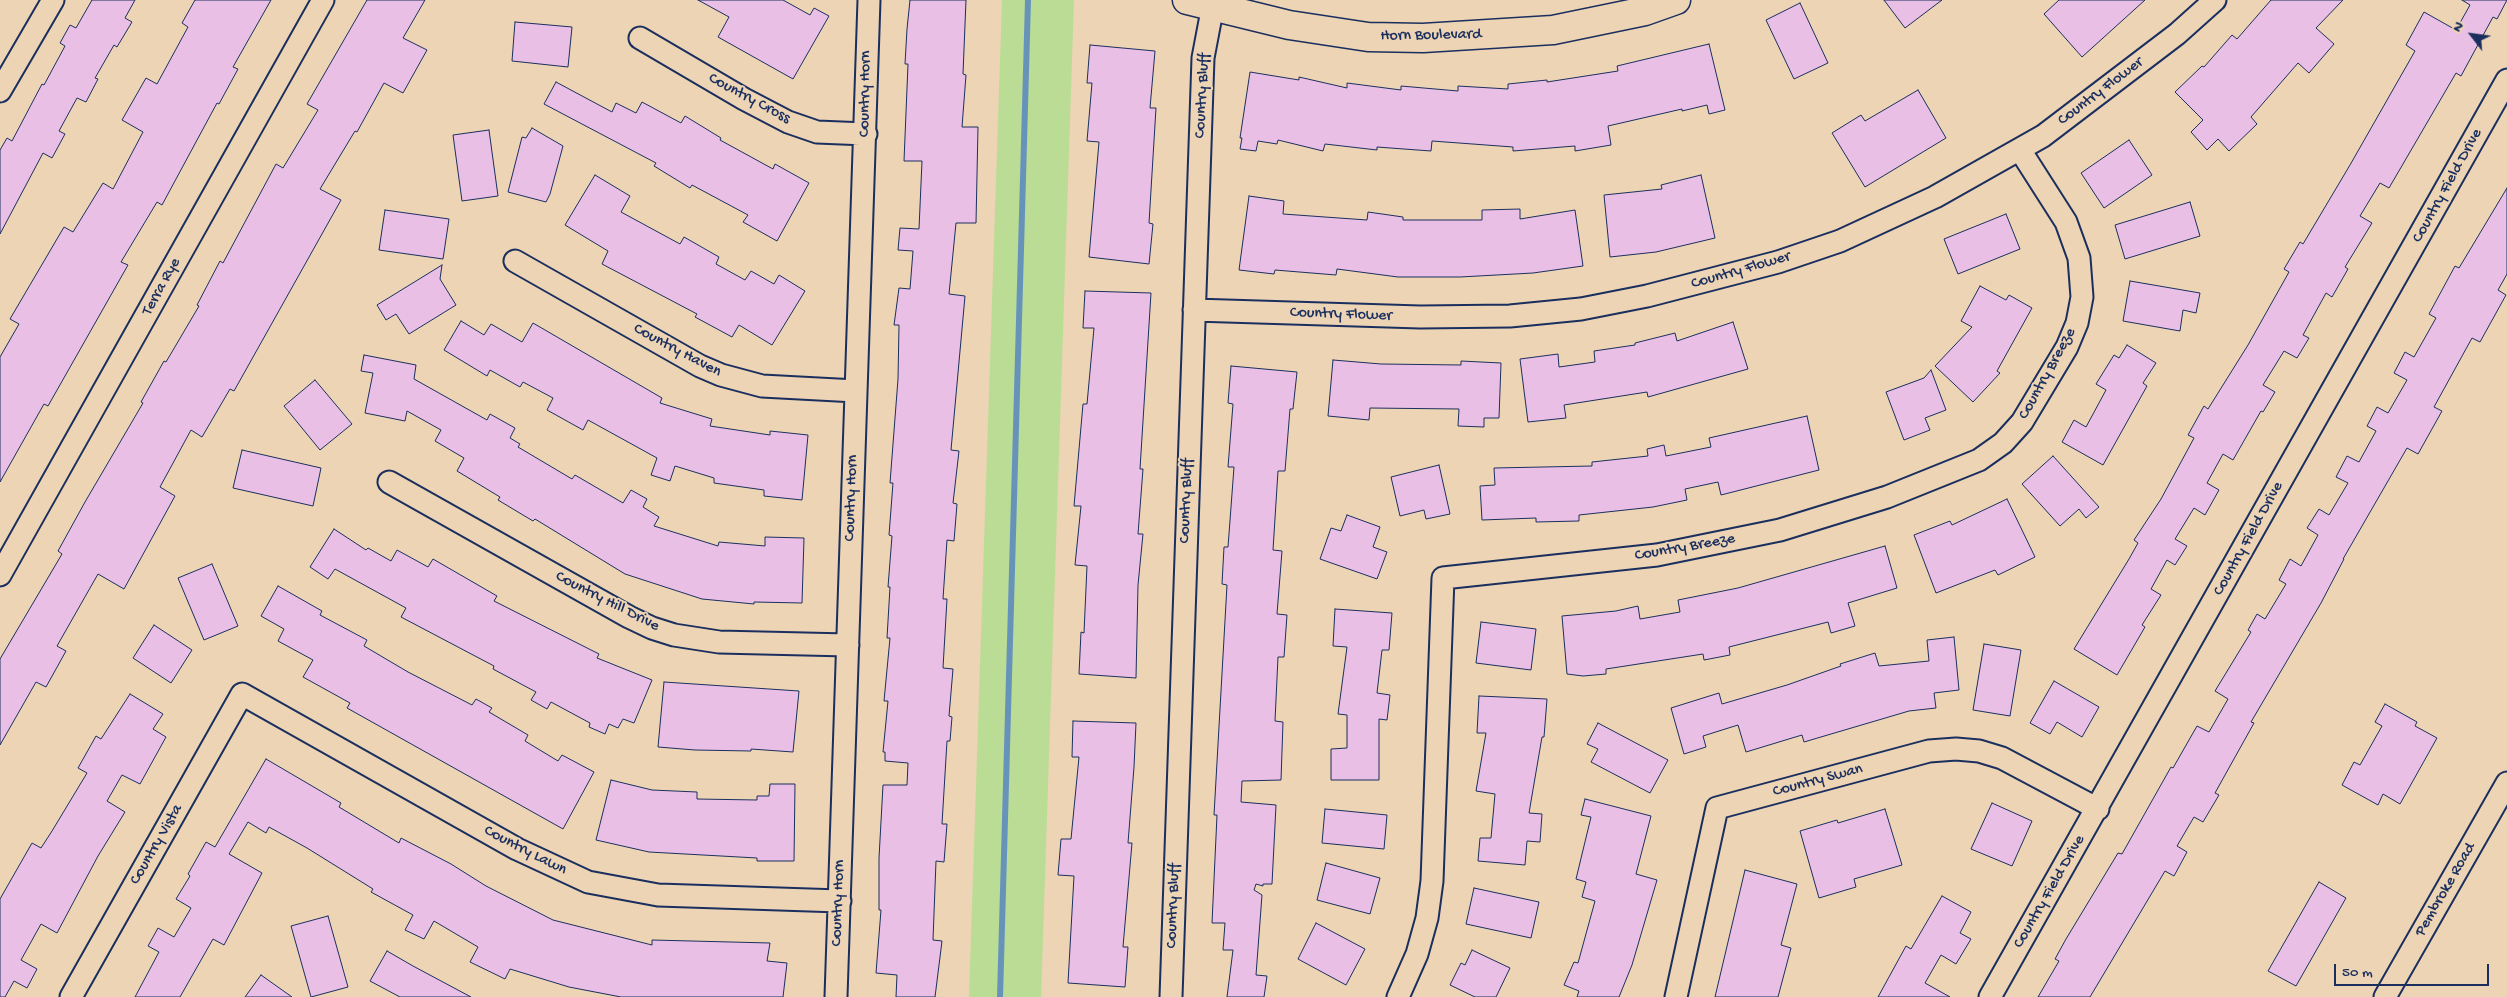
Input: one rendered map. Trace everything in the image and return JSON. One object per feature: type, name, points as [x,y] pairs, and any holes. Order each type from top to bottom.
[{"type":"street","points":[[0,91],[53,0]]},
{"type":"street","name":"Terra Rye","points":[[0,575],[323,0]]},
{"type":"street","name":"Country Horn","points":[[836,997],[869,0]]},
{"type":"street","name":"Horn Boulevard","points":[[1187,0],[1214,3],[1289,26],[1368,37],[1422,38],[1553,30],[1645,10],[1676,0]]},
{"type":"street","name":"Country Flower","points":[[1194,310],[1420,318],[1510,316],[1581,309],[1647,296],[1778,262],[1840,241],[1935,197],[2020,150],[2096,98],[2177,34],[2214,0]]},
{"type":"street","name":"Country Bluff","points":[[1171,997],[1203,58],[1214,3]]},
{"type":"street","name":"Country Cross","points":[[640,38],[744,99],[788,122],[816,132],[866,134]]},
{"type":"street","name":"Country Field Drive","points":[[1990,997],[2098,809],[2507,80]]},
{"type":"street","name":"Country Breeze","points":[[1398,997],[1417,954],[1427,918],[1432,881],[1444,578],[1657,555],[1780,530],[1887,497],[1979,460],[2002,443],[2022,422],[2067,347],[2077,323],[2082,297],[2079,258],[2066,222],[2020,150]]},
{"type":"street","name":"Country Haven","points":[[515,261],[700,366],[721,375],[762,386],[856,391]]},
{"type":"street","name":"Country Hill Drive","points":[[389,482],[629,617],[652,628],[674,635],[720,642],[848,645]]},
{"type":"street","name":"Country Lawn","points":[[242,694],[517,849],[588,882],[658,895],[840,901]]},
{"type":"street","name":"Country Vista","points":[[71,997],[242,694]]},
{"type":"street","name":"Country Swan","points":[[1676,997],[1717,808],[1929,751],[1956,749],[1979,751],[2002,758],[2098,809]]},
{"type":"street","name":"Pembroke Road","points":[[2385,997],[2507,783]]},
{"type":"green space","points":[[1002,0],[1074,0],[1041,997],[969,997]]},
{"type":"building","points":[[92,0],[135,0],[125,18],[132,22],[117,47],[114,45],[95,78],[98,79],[86,102],[77,98],[59,131],[65,134],[52,158],[43,153],[0,234],[0,150],[7,138],[12,141],[42,84],[44,85],[65,46],[60,43],[70,25],[76,28]]},
{"type":"building","points":[[195,0],[271,0],[233,67],[238,69],[219,104],[217,103],[162,205],[157,202],[121,262],[128,265],[48,406],[44,404],[0,482],[0,357],[19,324],[10,319],[64,227],[73,232],[103,183],[113,189],[143,132],[122,120],[146,78],[157,84],[188,27],[182,23]]},
{"type":"building","points":[[367,0],[425,0],[403,38],[427,50],[403,93],[384,83],[357,132],[355,131],[320,189],[341,200],[234,391],[230,389],[202,437],[191,430],[160,487],[175,496],[124,589],[98,574],[57,646],[66,651],[46,687],[36,682],[0,745],[0,659],[62,554],[58,551],[143,403],[141,402],[164,361],[166,362],[199,306],[197,305],[220,261],[223,263],[276,164],[283,168],[318,110],[307,104]]},
{"type":"building","points":[[698,0],[783,0],[810,15],[814,8],[829,16],[793,79],[718,37],[729,17]]},
{"type":"building","points":[[910,0],[966,0],[963,74],[966,75],[962,127],[978,127],[976,223],[956,223],[949,294],[965,296],[951,450],[959,451],[953,503],[957,504],[954,541],[947,540],[943,599],[947,599],[943,668],[953,669],[949,716],[952,717],[950,741],[947,741],[942,824],[947,824],[944,862],[936,861],[933,940],[942,941],[935,997],[896,997],[897,975],[876,973],[881,910],[879,910],[879,858],[883,785],[907,785],[908,763],[885,761],[885,752],[883,752],[888,701],[884,701],[890,638],[887,638],[892,536],[889,535],[893,483],[890,483],[898,379],[899,325],[894,325],[899,288],[910,289],[913,251],[898,250],[900,228],[919,229],[922,161],[904,161],[908,64],[905,64]]},
{"type":"building","points":[[1884,0],[1942,0],[1905,28]]},
{"type":"building","points":[[2059,0],[2145,0],[2082,57],[2044,14]]},
{"type":"building","points":[[2271,0],[2343,0],[2316,28],[2334,44],[2309,73],[2298,63],[2251,117],[2257,124],[2229,151],[2218,139],[2207,150],[2191,132],[2203,120],[2175,92],[2202,66],[2204,67],[2232,35],[2237,39]]},
{"type":"building","points":[[2462,0],[2507,0],[2497,19],[2493,17],[2461,76],[2456,73],[2389,188],[2380,183],[2360,216],[2372,223],[2345,267],[2348,269],[2332,297],[2326,293],[2303,335],[2309,338],[2297,358],[2284,351],[2263,385],[2275,392],[2263,412],[2261,411],[2233,460],[2223,454],[2207,483],[2219,490],[2205,515],[2194,508],[2175,539],[2187,546],[2175,565],[2167,560],[2151,589],[2161,595],[2142,625],[2145,627],[2117,675],[2074,649],[2138,543],[2134,540],[2161,499],[2194,438],[2188,435],[2204,406],[2208,409],[2248,345],[2289,272],[2284,269],[2300,242],[2303,244],[2415,51],[2406,45],[2424,12],[2456,30],[2470,5]]},
{"type":"building","points":[[1800,3],[1828,63],[1794,79],[1766,20]]},
{"type":"building","points":[[515,22],[572,27],[568,67],[512,61]]},
{"type":"building","points":[[1709,44],[1725,110],[1709,114],[1707,105],[1608,126],[1611,145],[1575,151],[1575,146],[1513,151],[1513,147],[1432,141],[1431,151],[1377,147],[1377,150],[1325,144],[1323,151],[1278,140],[1277,144],[1258,141],[1256,151],[1240,149],[1250,72],[1299,80],[1299,77],[1347,88],[1347,83],[1401,90],[1401,86],[1458,91],[1458,86],[1508,89],[1508,84],[1547,80],[1547,82],[1618,71],[1617,66]]},
{"type":"building","points":[[1090,45],[1155,51],[1150,108],[1156,108],[1149,223],[1153,224],[1149,264],[1089,257],[1099,142],[1087,141],[1092,83],[1087,83]]},
{"type":"building","points":[[556,82],[612,112],[616,103],[636,113],[642,102],[681,123],[685,116],[721,138],[720,140],[773,169],[775,164],[809,183],[777,241],[743,222],[748,215],[692,185],[690,188],[654,166],[656,163],[544,104]]},
{"type":"building","points":[[1918,90],[1946,138],[1865,187],[1832,133],[1861,115],[1865,121]]},
{"type":"building","points":[[532,128],[563,146],[550,194],[546,202],[508,192],[522,137],[526,138]]},
{"type":"building","points":[[489,130],[498,196],[462,201],[453,135]]},
{"type":"building","points":[[2129,140],[2152,175],[2104,208],[2081,173]]},
{"type":"building","points":[[595,175],[630,196],[621,212],[680,244],[684,237],[719,257],[716,264],[745,280],[751,271],[774,284],[779,275],[805,291],[772,345],[739,325],[732,337],[695,317],[697,314],[602,264],[608,251],[565,225]]},
{"type":"building","points":[[1701,175],[1715,238],[1656,252],[1610,257],[1604,195],[1662,189],[1661,185]]},
{"type":"building","points":[[2507,188],[2507,274],[2498,290],[2506,295],[2480,342],[2472,338],[2434,407],[2442,411],[2418,454],[2407,448],[2343,559],[2321,603],[2251,722],[2254,723],[2215,793],[2219,795],[2203,822],[2194,817],[2177,846],[2187,852],[2174,876],[2165,871],[2090,997],[2038,997],[2059,961],[2055,959],[2066,939],[2118,853],[2122,854],[2171,767],[2173,768],[2197,726],[2209,732],[2228,699],[2215,691],[2251,632],[2248,630],[2257,614],[2265,619],[2286,584],[2279,580],[2290,559],[2301,566],[2318,535],[2307,528],[2319,509],[2329,515],[2348,483],[2336,477],[2347,456],[2359,462],[2376,431],[2367,426],[2377,407],[2388,413],[2407,380],[2394,373],[2405,352],[2414,357],[2436,318],[2429,314],[2455,266],[2459,268]]},
{"type":"building","points":[[1249,196],[1284,201],[1283,214],[1367,220],[1368,212],[1403,217],[1403,220],[1482,220],[1482,210],[1520,209],[1520,219],[1575,210],[1583,266],[1533,273],[1460,277],[1398,277],[1337,269],[1336,275],[1275,270],[1274,274],[1239,270]]},
{"type":"building","points":[[2190,202],[2200,236],[2125,259],[2115,225]]},
{"type":"building","points":[[385,210],[449,219],[443,259],[379,250]]},
{"type":"building","points":[[2006,214],[2020,249],[1958,274],[1944,239]]},
{"type":"building","points":[[442,265],[440,279],[456,305],[409,334],[396,314],[386,320],[377,305]]},
{"type":"building","points":[[2130,281],[2200,293],[2196,313],[2183,310],[2180,331],[2123,321]]},
{"type":"building","points":[[1980,286],[2006,300],[2009,295],[2032,308],[1997,371],[2000,373],[1973,402],[1935,366],[1972,327],[1961,321]]},
{"type":"building","points":[[1085,291],[1151,293],[1140,469],[1143,469],[1138,534],[1143,534],[1138,585],[1136,678],[1079,674],[1081,632],[1084,633],[1087,566],[1075,565],[1081,506],[1074,506],[1083,404],[1087,404],[1094,328],[1083,328]]},
{"type":"building","points":[[461,321],[484,335],[491,324],[522,342],[533,323],[662,398],[660,403],[712,419],[710,426],[770,435],[770,431],[808,435],[802,500],[764,496],[764,490],[714,483],[714,478],[675,466],[670,481],[651,475],[657,458],[588,420],[583,430],[547,410],[553,398],[523,382],[520,387],[490,370],[487,376],[444,350]]},
{"type":"building","points":[[1733,322],[1748,369],[1648,397],[1647,392],[1564,405],[1566,418],[1528,422],[1520,359],[1558,354],[1559,367],[1595,362],[1594,351],[1635,345],[1635,343],[1675,333],[1677,341]]},
{"type":"building","points":[[2127,345],[2156,363],[2143,383],[2147,386],[2103,465],[2062,442],[2074,420],[2086,427],[2106,390],[2096,384],[2114,355],[2119,358]]},
{"type":"building","points":[[364,355],[416,365],[414,379],[487,420],[490,414],[515,428],[510,438],[520,444],[518,447],[572,479],[575,475],[623,503],[631,490],[647,499],[643,507],[659,517],[654,526],[718,546],[719,542],[765,546],[765,537],[804,538],[802,603],[754,602],[754,604],[702,599],[625,574],[535,519],[533,521],[498,500],[500,497],[457,471],[464,458],[435,441],[441,430],[407,411],[405,421],[365,413],[373,373],[361,371]]},
{"type":"building","points":[[1333,360],[1381,364],[1461,365],[1461,361],[1501,363],[1499,418],[1484,418],[1484,427],[1458,426],[1459,409],[1370,408],[1369,420],[1328,416]]},
{"type":"building","points":[[1231,366],[1297,372],[1293,409],[1290,409],[1285,471],[1278,471],[1273,550],[1282,551],[1277,614],[1287,615],[1284,657],[1278,657],[1275,721],[1283,722],[1281,780],[1242,781],[1241,802],[1276,805],[1272,884],[1263,884],[1263,886],[1256,884],[1254,890],[1262,895],[1256,975],[1267,976],[1264,997],[1227,997],[1233,950],[1223,950],[1225,923],[1212,923],[1217,815],[1214,815],[1227,585],[1222,584],[1224,547],[1228,547],[1234,467],[1228,467],[1233,404],[1228,403]]},
{"type":"building","points":[[1931,370],[1946,410],[1925,418],[1930,430],[1904,440],[1886,392],[1924,378]]},
{"type":"building","points":[[315,380],[352,424],[320,450],[284,406]]},
{"type":"building","points":[[1807,416],[1819,470],[1721,495],[1718,482],[1685,489],[1687,500],[1653,507],[1579,515],[1579,521],[1536,522],[1536,518],[1482,520],[1480,486],[1495,485],[1494,468],[1592,466],[1592,462],[1648,456],[1647,449],[1664,445],[1666,456],[1711,447],[1709,438]]},
{"type":"building","points":[[242,450],[321,468],[313,506],[233,488]]},
{"type":"building","points":[[2053,456],[2099,507],[2086,518],[2079,509],[2060,526],[2022,484]]},
{"type":"building","points":[[1439,465],[1450,514],[1426,519],[1424,510],[1400,516],[1391,477]]},
{"type":"building","points":[[2007,499],[2035,557],[1998,575],[1995,570],[1936,593],[1914,535],[1950,521],[1952,525]]},
{"type":"building","points":[[1347,515],[1380,527],[1373,547],[1387,552],[1377,579],[1320,559],[1331,528],[1341,531]]},
{"type":"building","points":[[334,529],[366,550],[368,548],[391,561],[397,550],[428,567],[433,559],[497,596],[494,601],[599,654],[597,658],[652,680],[634,723],[623,719],[618,728],[609,724],[605,734],[589,727],[590,723],[551,702],[547,709],[531,700],[536,692],[493,669],[494,666],[401,617],[406,608],[335,569],[328,579],[310,567]]},
{"type":"building","points":[[1885,546],[1897,588],[1848,603],[1855,626],[1831,633],[1828,622],[1729,647],[1730,655],[1704,660],[1703,654],[1606,669],[1606,674],[1583,676],[1567,674],[1562,616],[1616,611],[1638,606],[1640,619],[1680,612],[1678,600],[1738,588]]},
{"type":"building","points":[[212,564],[238,626],[204,640],[178,578]]},
{"type":"building","points":[[278,586],[322,611],[320,615],[367,640],[364,646],[408,672],[472,705],[476,699],[492,708],[489,712],[528,735],[525,741],[558,761],[562,755],[594,772],[563,829],[347,708],[350,703],[303,677],[313,660],[278,641],[284,629],[261,616]]},
{"type":"building","points":[[1335,609],[1392,613],[1389,650],[1382,650],[1377,693],[1390,695],[1387,720],[1379,719],[1379,780],[1331,780],[1331,749],[1347,748],[1347,715],[1338,714],[1347,647],[1333,646]]},
{"type":"building","points":[[1481,622],[1536,629],[1531,670],[1476,663]]},
{"type":"building","points":[[154,625],[192,650],[171,683],[133,658]]},
{"type":"building","points":[[1954,637],[1959,690],[1934,693],[1936,708],[1909,711],[1804,742],[1802,735],[1746,752],[1738,725],[1703,736],[1706,747],[1684,754],[1671,708],[1719,693],[1722,704],[1787,685],[1841,666],[1840,664],[1875,653],[1879,666],[1929,661],[1927,640]]},
{"type":"building","points":[[1984,644],[2021,650],[2010,716],[1973,710]]},
{"type":"building","points":[[2054,681],[2099,707],[2082,737],[2057,722],[2050,734],[2030,723]]},
{"type":"building","points":[[664,682],[799,691],[793,752],[751,749],[751,751],[695,750],[658,747]]},
{"type":"building","points":[[130,694],[163,714],[153,729],[166,737],[140,784],[122,775],[107,801],[125,812],[98,856],[57,933],[41,924],[21,960],[37,969],[27,988],[14,981],[5,997],[0,997],[0,899],[32,843],[41,848],[52,831],[87,773],[78,768],[96,736],[101,739]]},
{"type":"building","points":[[1479,696],[1547,699],[1544,737],[1542,737],[1529,813],[1542,814],[1540,842],[1527,841],[1525,865],[1478,861],[1480,838],[1491,838],[1495,794],[1476,791],[1486,733],[1477,733]]},
{"type":"building","points":[[2385,704],[2417,722],[2415,726],[2437,738],[2400,804],[2383,794],[2378,805],[2342,785],[2354,762],[2360,765],[2382,726],[2375,722]]},
{"type":"building","points":[[1073,721],[1136,723],[1128,843],[1132,843],[1123,947],[1128,947],[1125,987],[1068,983],[1074,876],[1058,875],[1061,839],[1071,839],[1079,757],[1072,757]]},
{"type":"building","points":[[1598,723],[1668,760],[1650,793],[1591,762],[1598,749],[1587,744]]},
{"type":"building","points":[[266,759],[341,803],[339,807],[399,843],[401,838],[451,864],[486,886],[553,920],[652,945],[652,940],[770,943],[767,961],[787,963],[783,997],[621,997],[569,987],[510,969],[505,979],[470,962],[478,947],[434,921],[424,939],[405,930],[413,915],[371,892],[373,889],[307,848],[269,827],[266,833],[248,822],[229,854],[262,873],[224,945],[213,939],[180,997],[135,997],[159,952],[148,946],[158,928],[174,937],[191,908],[176,899],[190,876],[188,874],[206,842],[215,847]]},
{"type":"building","points":[[611,780],[652,790],[697,792],[697,799],[757,800],[757,796],[769,796],[770,784],[795,784],[794,861],[757,861],[757,858],[649,852],[596,840]]},
{"type":"building","points":[[1585,799],[1651,816],[1636,874],[1657,880],[1632,965],[1619,997],[1577,997],[1579,991],[1564,985],[1574,962],[1578,963],[1595,901],[1582,897],[1586,882],[1576,879],[1591,817],[1581,815]]},
{"type":"building","points":[[1992,803],[2032,821],[2012,866],[1971,849]]},
{"type":"building","points":[[1325,809],[1387,815],[1384,849],[1322,843]]},
{"type":"building","points":[[1885,809],[1902,865],[1854,879],[1856,887],[1819,898],[1800,831],[1837,820],[1838,823]]},
{"type":"building","points":[[1326,863],[1380,878],[1370,914],[1317,900]]},
{"type":"building","points":[[1745,870],[1797,884],[1781,945],[1791,948],[1778,997],[1715,997]]},
{"type":"building","points":[[2319,882],[2346,898],[2296,986],[2268,971]]},
{"type":"building","points":[[1474,888],[1539,902],[1531,938],[1466,924]]},
{"type":"building","points":[[1942,896],[1971,912],[1960,933],[1971,939],[1956,964],[1941,955],[1925,983],[1950,997],[1878,997],[1906,946],[1911,949]]},
{"type":"building","points":[[328,916],[348,987],[311,997],[291,926]]},
{"type":"building","points":[[1316,923],[1365,949],[1346,985],[1298,959]]},
{"type":"building","points":[[1472,950],[1510,968],[1496,997],[1475,997],[1450,985],[1461,963],[1465,965]]},
{"type":"building","points":[[387,951],[471,997],[400,997],[370,981]]},
{"type":"building","points":[[261,975],[292,997],[245,997]]},
{"type":"waterway","points":[[1000,997],[1028,0]]}]
